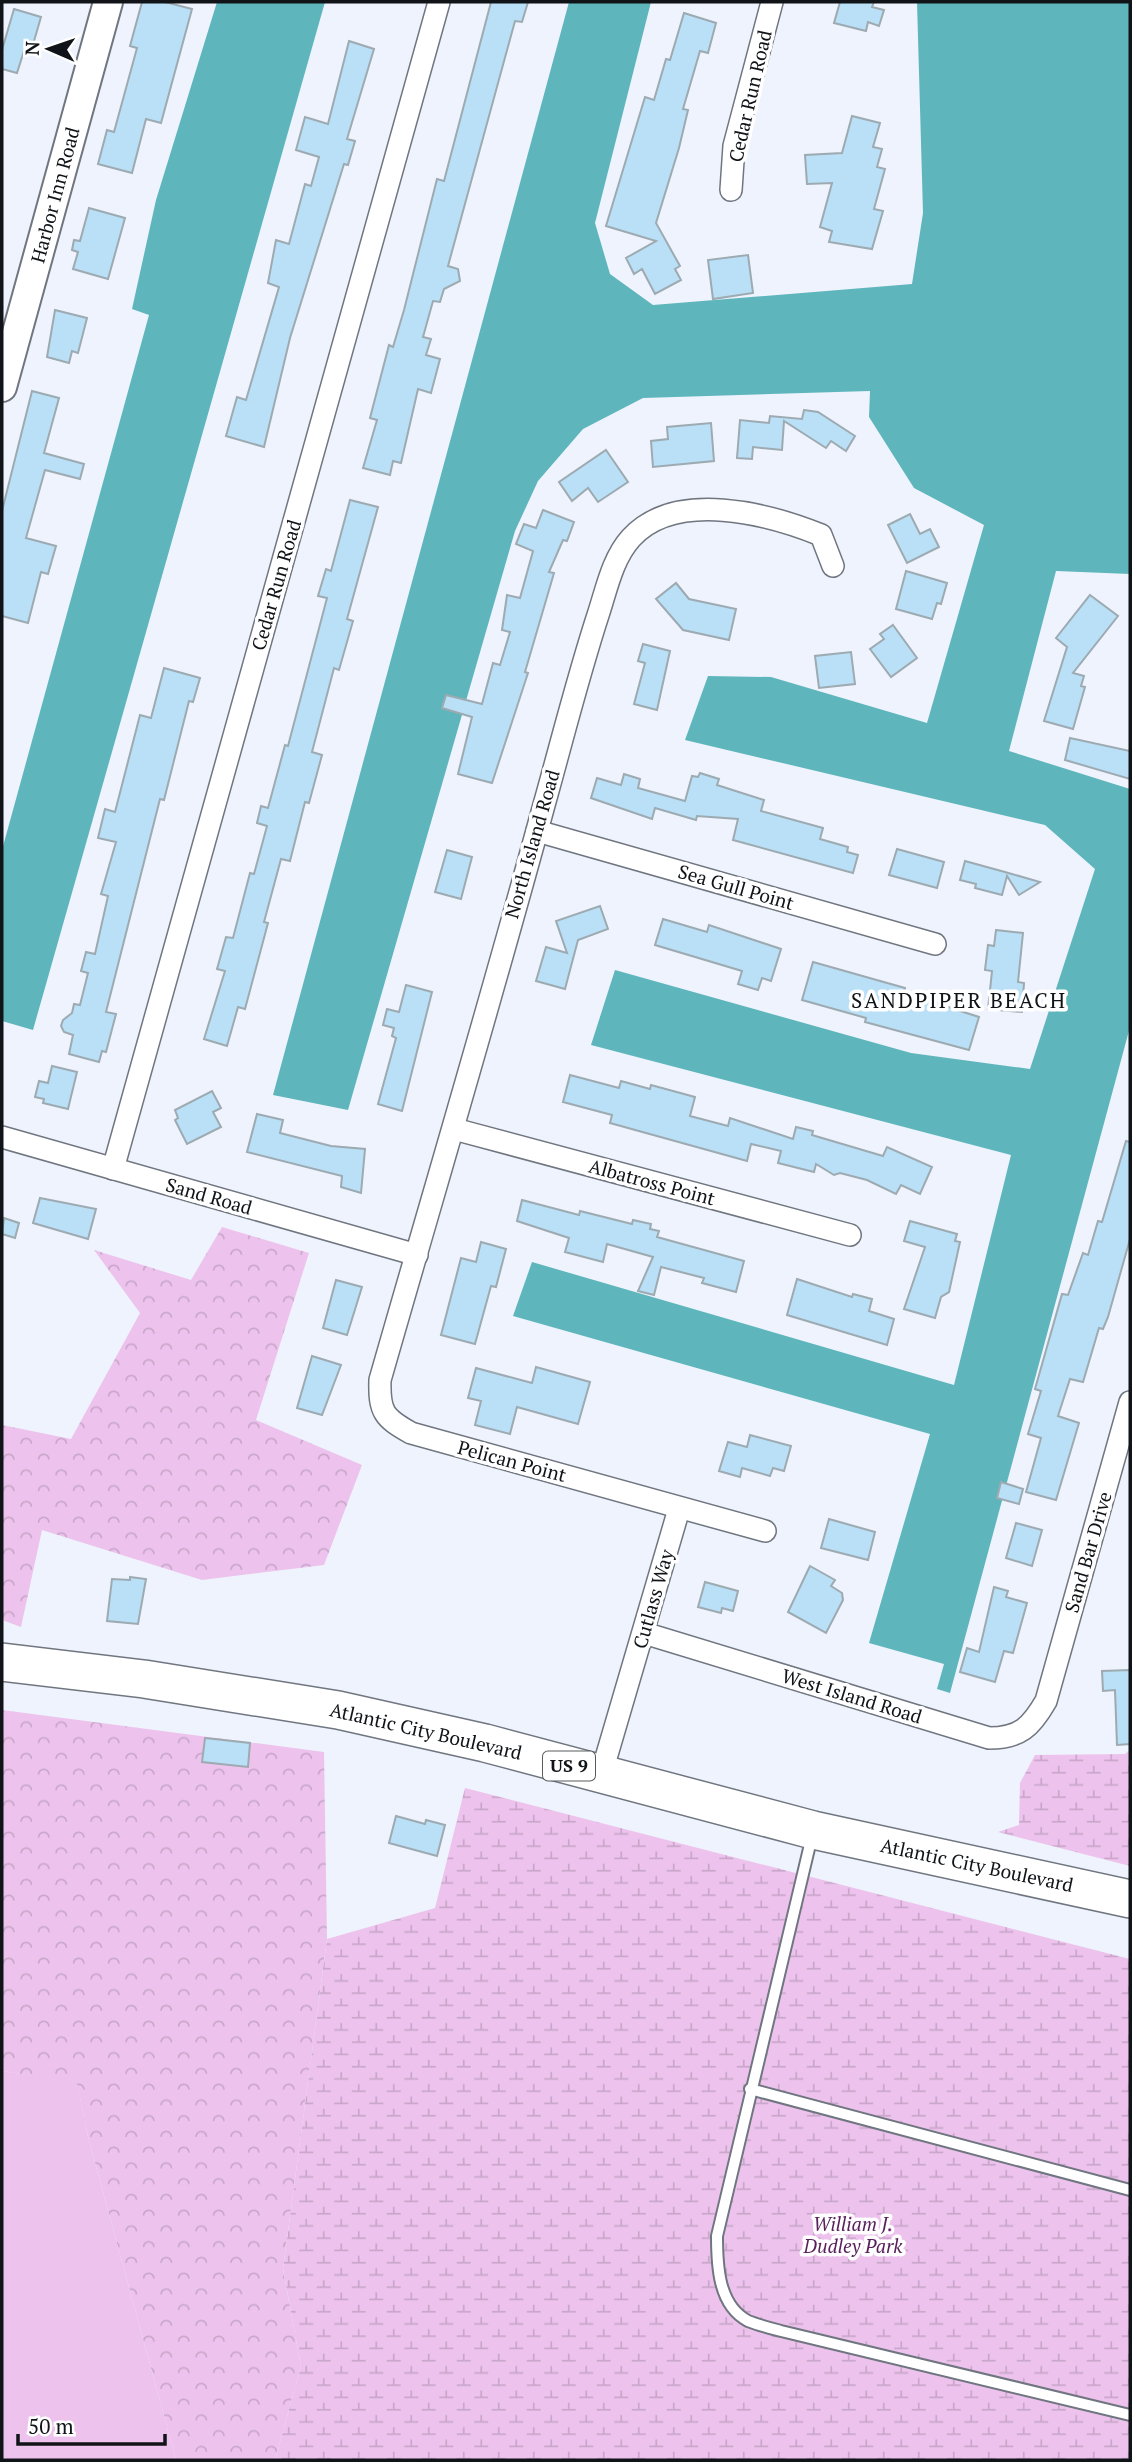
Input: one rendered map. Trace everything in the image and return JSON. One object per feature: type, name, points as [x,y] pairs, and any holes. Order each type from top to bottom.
[{"type":"highway","name":"Atlantic City Boulevard","points":[[2,1662],[156,1681],[338,1710],[485,1743],[813,1830],[1130,1899]]},
{"type":"main road","name":"Harbor Inn Road","points":[[2,387],[107,2]]},
{"type":"street","name":"Cedar Run Road","points":[[113,1169],[439,2]]},
{"type":"street","name":"Cedar Run Road","points":[[731,190],[734,146],[772,2]]},
{"type":"street","name":"North Island Road","points":[[380,1380],[454,1129],[583,660],[617,558],[632,537],[664,518],[717,507],[790,522],[821,534],[833,566]]},
{"type":"street","name":"Sea Gull Point","points":[[537,831],[934,944]]},
{"type":"street","name":"Albatross Point","points":[[454,1129],[850,1235]]},
{"type":"street","name":"Sand Road","points":[[2,1137],[417,1255]]},
{"type":"street","name":"Pelican Point","points":[[380,1380],[379,1401],[388,1420],[411,1433],[679,1509]]},
{"type":"street","name":"Sand Bar Drive","points":[[1046,1701],[1130,1402]]},
{"type":"street","points":[[679,1509],[765,1531]]},
{"type":"street","name":"Cutlass Way","points":[[601,1775],[679,1509]]},
{"type":"street","name":"West Island Road","points":[[644,1633],[989,1738],[1010,1738],[1022,1733],[1035,1720],[1046,1701]]},
{"type":"lane","points":[[813,1830],[717,2236],[718,2277],[730,2302],[746,2320],[1130,2415]]},
{"type":"lane","points":[[750,2089],[1130,2190]]},
{"type":"green space","points":[[222,1227],[309,1253],[256,1420],[362,1465],[324,1565],[202,1580],[42,1530],[21,1627],[2,1620],[2,1425],[71,1439],[140,1313],[94,1250],[191,1280]]},
{"type":"green space","points":[[2,1710],[324,1752],[327,1939],[283,2269],[301,2366],[275,2460],[176,2460],[88,2137],[77,2084],[2,2071]]},
{"type":"green space","points":[[1130,1750],[1130,1866],[998,1832],[1019,1825],[1020,1783],[1035,1755],[1125,1754]]},
{"type":"green space","name":"William J. Dudley Park","points":[[465,1788],[1130,1959],[1130,2460],[275,2460],[301,2366],[283,2269],[327,1939],[435,1908]]},
{"type":"green space","points":[[2,2071],[77,2083],[88,2137],[176,2460],[2,2460]]},
{"type":"water","points":[[217,2],[325,2],[33,1030],[2,1021],[2,850],[149,315],[132,309],[156,200]]},
{"type":"water","points":[[569,2],[651,2],[595,223],[610,274],[653,305],[912,284],[923,213],[917,2],[1130,2],[1130,574],[1056,571],[1009,751],[1130,789],[1130,1027],[950,1693],[937,1689],[944,1664],[869,1643],[930,1434],[513,1316],[532,1262],[954,1385],[1011,1155],[591,1045],[615,970],[911,1053],[1030,1069],[1095,869],[1045,825],[685,740],[708,676],[771,677],[927,723],[984,525],[914,488],[869,417],[870,391],[643,398],[583,429],[538,481],[515,531],[348,1110],[273,1095]]},
{"type":"building","points":[[142,2],[165,2],[192,9],[161,123],[146,119],[132,173],[98,164],[107,130],[114,132],[137,48],[130,46]]},
{"type":"building","points":[[491,2],[528,2],[522,22],[515,21],[448,266],[458,269],[460,281],[444,289],[440,302],[433,301],[423,337],[431,339],[426,355],[440,359],[431,393],[418,389],[401,463],[393,461],[390,475],[363,468],[377,420],[370,418],[389,345],[393,347],[404,310],[437,179],[444,181]]},
{"type":"building","points":[[840,2],[874,2],[872,7],[884,10],[879,26],[868,22],[866,31],[834,23]]},
{"type":"building","points":[[14,9],[41,17],[32,48],[28,52],[24,51],[17,73],[2,69],[2,50]]},
{"type":"building","points":[[684,13],[716,23],[708,53],[700,51],[683,109],[688,110],[679,148],[656,223],[680,266],[675,269],[681,280],[655,294],[642,269],[634,274],[626,258],[656,241],[606,226],[645,97],[654,100]]},
{"type":"building","points":[[349,41],[374,49],[347,139],[355,141],[348,165],[344,164],[290,338],[264,447],[226,436],[237,397],[246,400],[279,287],[268,283],[276,240],[289,244],[305,184],[311,186],[319,157],[296,150],[305,117],[328,124]]},
{"type":"building","points":[[852,116],[880,123],[873,147],[882,149],[877,167],[885,169],[874,209],[883,211],[872,249],[829,242],[832,231],[820,227],[832,183],[807,184],[805,155],[842,153]]},
{"type":"building","points":[[89,208],[125,218],[108,279],[73,269],[78,252],[72,250],[74,240],[80,241]]},
{"type":"building","points":[[748,255],[753,293],[713,299],[708,260]]},
{"type":"building","points":[[55,310],[87,318],[78,353],[72,351],[69,363],[47,357]]},
{"type":"building","points":[[32,391],[59,398],[44,453],[84,464],[80,479],[45,470],[26,538],[56,546],[48,574],[41,572],[28,623],[2,616],[2,511]]},
{"type":"building","points":[[804,410],[818,412],[855,436],[846,451],[831,441],[826,448],[784,421],[782,450],[753,447],[752,459],[737,458],[740,420],[769,423],[770,416],[802,419]]},
{"type":"building","points":[[711,423],[714,461],[653,467],[651,441],[668,439],[667,427]]},
{"type":"building","points":[[606,450],[628,482],[598,502],[588,488],[572,501],[559,482]]},
{"type":"building","points":[[350,500],[378,507],[347,619],[353,621],[339,670],[334,668],[312,752],[322,755],[309,803],[305,802],[290,861],[281,859],[264,922],[268,923],[245,1009],[238,1007],[227,1046],[204,1039],[225,971],[217,969],[226,937],[233,938],[250,873],[254,874],[267,826],[257,823],[261,806],[268,808],[285,745],[288,746],[327,598],[318,596],[326,569],[331,571]]},
{"type":"building","points":[[543,510],[574,522],[567,541],[563,540],[549,572],[554,573],[525,672],[528,673],[492,783],[458,774],[472,717],[442,708],[446,695],[482,704],[493,663],[500,665],[510,632],[502,630],[507,595],[520,598],[533,551],[516,544],[524,524],[536,528]]},
{"type":"building","points":[[910,514],[920,534],[930,529],[939,547],[907,563],[888,525]]},
{"type":"building","points":[[906,571],[947,583],[941,604],[937,603],[932,619],[896,609]]},
{"type":"building","points":[[676,583],[689,599],[736,609],[729,640],[683,630],[656,599]]},
{"type":"building","points":[[1090,595],[1118,616],[1073,673],[1084,676],[1081,686],[1085,687],[1073,729],[1044,721],[1067,647],[1056,638]]},
{"type":"building","points":[[893,625],[917,658],[891,677],[870,649],[884,639],[880,634]]},
{"type":"building","points":[[643,644],[670,651],[657,710],[634,704],[645,663],[638,661]]},
{"type":"building","points":[[851,652],[855,684],[819,688],[815,656]]},
{"type":"building","points":[[164,668],[200,678],[193,702],[189,701],[164,800],[160,799],[106,1012],[116,1014],[106,1052],[102,1051],[99,1062],[69,1054],[73,1035],[64,1032],[61,1026],[63,1020],[72,1013],[74,1004],[80,1005],[88,973],[81,971],[86,952],[95,954],[108,896],[101,894],[116,842],[98,838],[105,809],[115,812],[140,715],[151,718]]},
{"type":"building","points":[[1070,738],[1130,751],[1130,779],[1065,760]]},
{"type":"building","points":[[700,773],[719,779],[717,785],[764,800],[761,811],[823,828],[820,839],[848,847],[847,852],[858,855],[853,873],[733,840],[738,819],[697,816],[696,820],[655,808],[652,819],[591,798],[597,778],[621,785],[624,774],[640,779],[638,788],[685,801],[692,776],[698,777]]},
{"type":"building","points":[[897,849],[944,862],[937,888],[889,875]]},
{"type":"building","points":[[447,850],[472,857],[461,899],[435,892]]},
{"type":"building","points":[[965,861],[1040,882],[1019,895],[1007,876],[1002,895],[975,888],[976,884],[960,880]]},
{"type":"building","points":[[600,906],[608,929],[578,940],[565,989],[536,981],[546,947],[567,953],[556,921]]},
{"type":"building","points":[[663,919],[707,932],[709,925],[781,949],[771,981],[762,978],[758,990],[738,984],[742,971],[655,945]]},
{"type":"building","points":[[996,930],[1023,933],[1018,982],[1024,983],[1022,1012],[988,1009],[992,971],[985,970],[988,945],[994,946]]},
{"type":"building","points":[[813,962],[905,988],[904,993],[979,1017],[969,1050],[865,1022],[866,1018],[802,1000]]},
{"type":"building","points":[[406,985],[432,992],[402,1111],[378,1104],[396,1038],[392,1036],[394,1028],[383,1025],[387,1009],[399,1012]]},
{"type":"building","points":[[52,1066],[77,1072],[68,1109],[43,1103],[44,1099],[35,1097],[39,1081],[48,1083]]},
{"type":"building","points":[[570,1075],[619,1088],[621,1081],[650,1089],[651,1085],[695,1097],[690,1116],[728,1126],[730,1118],[793,1139],[796,1127],[813,1131],[812,1135],[883,1156],[887,1147],[932,1167],[920,1194],[901,1185],[896,1194],[867,1180],[840,1173],[834,1175],[816,1164],[814,1172],[778,1163],[781,1151],[751,1144],[747,1161],[610,1123],[612,1115],[563,1102]]},
{"type":"building","points":[[212,1091],[221,1108],[213,1112],[221,1127],[187,1144],[175,1120],[178,1118],[175,1110]]},
{"type":"building","points":[[257,1114],[283,1120],[280,1133],[331,1146],[365,1149],[361,1193],[341,1187],[342,1176],[247,1152]]},
{"type":"building","points":[[1126,1141],[1130,1142],[1130,1239],[1108,1317],[1103,1329],[1099,1328],[1083,1382],[1070,1379],[1058,1416],[1079,1423],[1056,1500],[1026,1492],[1041,1438],[1028,1434],[1041,1391],[1035,1389],[1062,1294],[1068,1295],[1083,1253],[1088,1255],[1098,1221],[1102,1222]]},
{"type":"building","points":[[40,1198],[96,1209],[88,1239],[33,1223]]},
{"type":"building","points":[[522,1200],[579,1215],[580,1211],[632,1224],[633,1220],[651,1224],[650,1229],[659,1231],[657,1237],[744,1261],[736,1292],[702,1283],[704,1278],[661,1267],[654,1295],[638,1291],[653,1257],[607,1244],[603,1262],[565,1252],[569,1238],[517,1221]]},
{"type":"building","points":[[4,1218],[19,1223],[15,1238],[2,1234]]},
{"type":"building","points":[[910,1221],[957,1234],[955,1241],[960,1242],[949,1292],[941,1297],[935,1318],[904,1309],[925,1247],[904,1241]]},
{"type":"building","points":[[481,1242],[506,1249],[496,1287],[491,1286],[475,1344],[441,1335],[461,1258],[476,1262]]},
{"type":"building","points":[[797,1279],[852,1297],[853,1294],[872,1299],[869,1311],[894,1319],[887,1345],[787,1315]]},
{"type":"building","points":[[336,1280],[362,1287],[347,1335],[323,1328]]},
{"type":"building","points":[[312,1356],[341,1365],[322,1415],[297,1408]]},
{"type":"building","points":[[536,1367],[590,1382],[578,1424],[517,1407],[510,1434],[475,1425],[481,1401],[468,1398],[476,1368],[532,1383]]},
{"type":"building","points":[[750,1435],[791,1446],[784,1471],[773,1468],[770,1476],[742,1468],[740,1477],[719,1471],[728,1442],[747,1447]]},
{"type":"building","points":[[1001,1482],[1023,1489],[1019,1504],[997,1498]]},
{"type":"building","points":[[829,1519],[875,1532],[868,1560],[821,1548]]},
{"type":"building","points":[[1016,1523],[1042,1530],[1032,1566],[1006,1558]]},
{"type":"building","points":[[810,1566],[835,1580],[831,1586],[842,1593],[843,1600],[826,1633],[788,1612]]},
{"type":"building","points":[[130,1577],[146,1579],[138,1624],[107,1621],[112,1579],[130,1580]]},
{"type":"building","points":[[705,1582],[738,1591],[733,1611],[722,1608],[721,1613],[698,1607]]},
{"type":"building","points":[[994,1587],[1008,1591],[1006,1597],[1027,1603],[1013,1653],[1004,1651],[995,1682],[960,1672],[967,1648],[979,1652]]},
{"type":"building","points":[[1130,1670],[1130,1744],[1117,1745],[1115,1690],[1103,1691],[1102,1671]]},
{"type":"building","points":[[205,1738],[250,1743],[248,1767],[202,1762]]},
{"type":"building","points":[[396,1816],[425,1824],[426,1820],[445,1825],[437,1856],[389,1843]]},
{"type":"district","name":"SANDPIPER BEACH","points":[[959,1001]]}]
